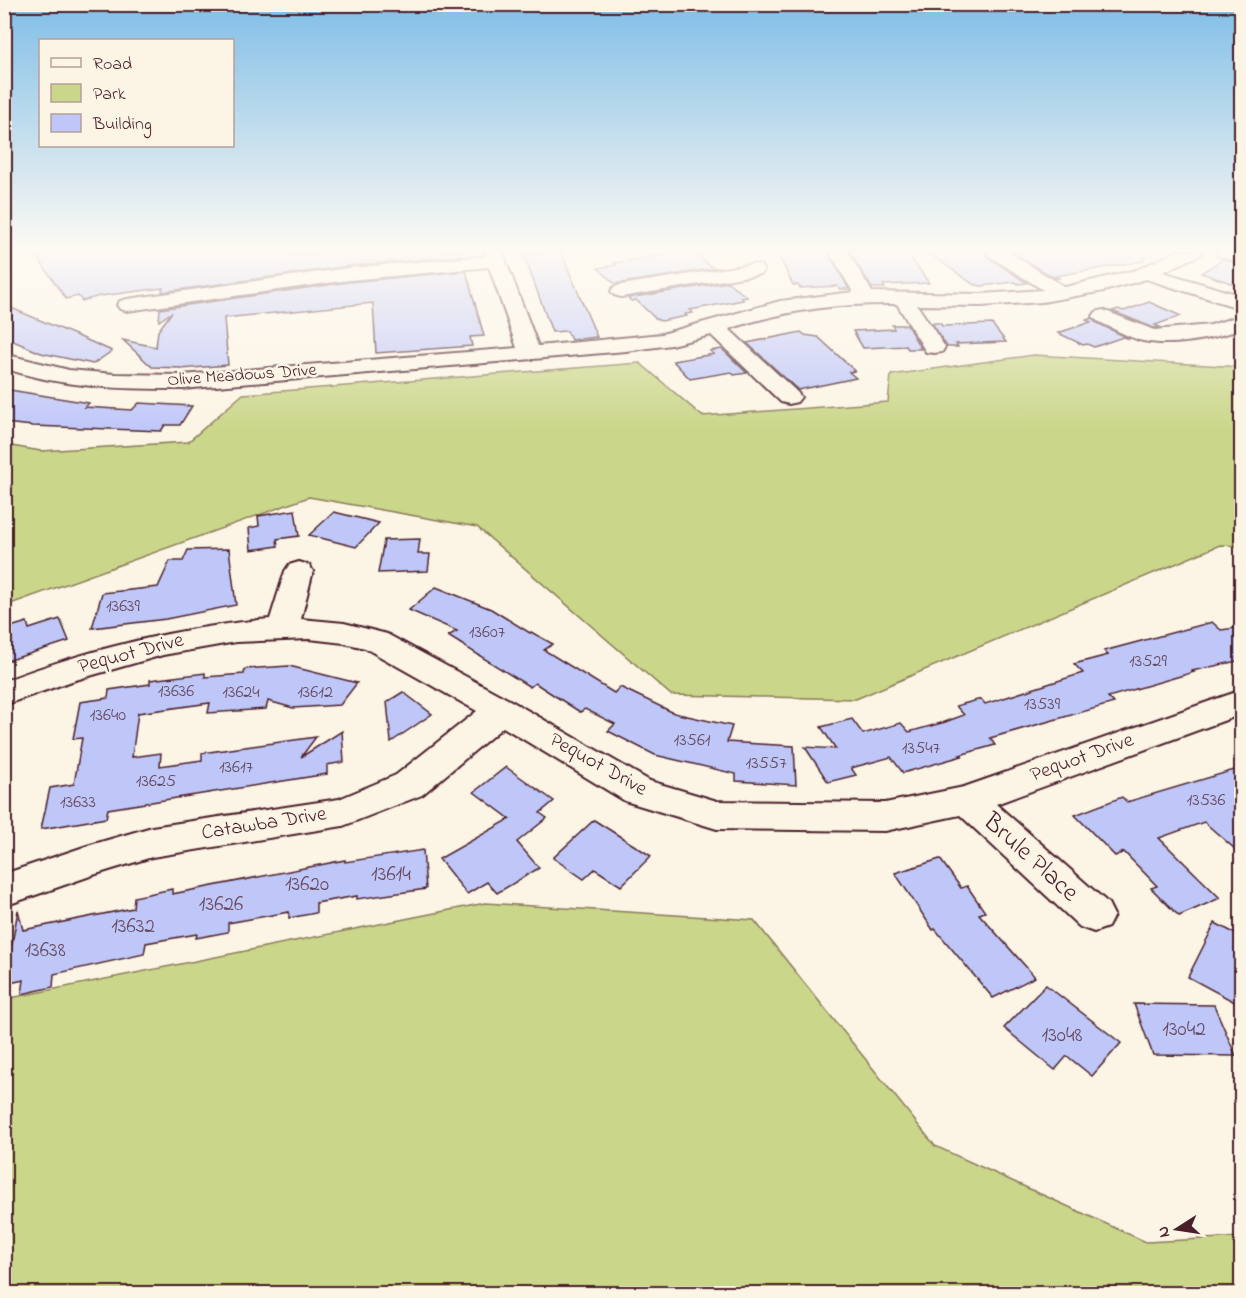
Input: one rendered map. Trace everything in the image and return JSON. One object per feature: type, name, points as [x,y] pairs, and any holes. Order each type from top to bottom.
[{"type":"street","points":[[515,312],[530,353]]},
{"type":"street","name":"Olive Meadows Drive","points":[[4,360],[59,374],[130,382],[182,382],[530,353],[666,339],[755,312]]},
{"type":"street","points":[[909,312],[934,347]]},
{"type":"street","points":[[1103,316],[1149,335],[1212,329],[1242,321]]},
{"type":"street","points":[[714,326],[789,397]]},
{"type":"street","points":[[284,629],[299,571]]},
{"type":"street","name":"Pequot Drive","points":[[4,694],[32,682],[152,646],[189,638],[308,628],[360,635],[376,641],[501,710],[638,790],[717,815],[885,817],[966,800],[1235,710]]},
{"type":"street","name":"Catawba Drive","points":[[4,890],[87,861],[152,842],[343,812],[409,785],[501,710]]},
{"type":"street","name":"Brule Place","points":[[966,800],[1094,915]]},
{"type":"green space","points":[[1034,355],[1241,367],[1241,546],[1220,545],[856,699],[671,695],[477,527],[309,497],[5,606],[5,445],[41,451],[188,442],[243,394],[640,363],[702,416],[888,402],[891,375]]},
{"type":"green space","points":[[485,903],[754,920],[935,1146],[1146,1242],[1241,1237],[1241,1293],[5,1293],[5,999]]},
{"type":"building","points":[[4,312],[19,312],[112,351],[93,364],[41,353],[4,337]]},
{"type":"building","points":[[160,312],[288,312],[224,318],[228,365],[181,369],[152,367],[123,340],[156,347],[158,331],[172,312],[159,321]]},
{"type":"building","points":[[374,312],[477,312],[484,336],[470,337],[472,346],[376,353]]},
{"type":"building","points":[[545,312],[586,312],[597,337],[571,340],[567,331],[552,332]]},
{"type":"building","points":[[648,312],[693,313],[661,321]]},
{"type":"building","points":[[1113,312],[1171,312],[1181,316],[1155,325],[1160,327],[1154,328]]},
{"type":"building","points":[[1092,318],[1095,322],[1130,339],[1123,337],[1094,347],[1083,345],[1058,333],[1091,322],[1086,320]]},
{"type":"building","points":[[932,323],[940,323],[942,326],[992,324],[1006,342],[956,344],[958,347],[947,347]]},
{"type":"building","points":[[892,325],[907,325],[921,349],[908,349],[906,346],[863,348],[853,331],[894,329]]},
{"type":"building","points":[[801,332],[818,337],[855,371],[849,372],[856,378],[798,390],[747,343]]},
{"type":"building","points":[[722,349],[747,373],[734,375],[731,372],[690,379],[673,361],[714,354],[710,351]]},
{"type":"building","points":[[4,389],[89,403],[85,407],[132,410],[139,403],[192,406],[180,425],[165,425],[161,431],[33,426],[4,423]]},
{"type":"building","points":[[295,510],[299,536],[277,539],[278,546],[251,550],[249,528],[259,526],[258,516]]},
{"type":"building","points":[[334,512],[379,523],[356,547],[309,535]]},
{"type":"building","points":[[420,539],[418,554],[430,554],[428,571],[378,573],[384,540]]},
{"type":"building","points":[[229,549],[236,605],[166,619],[92,628],[102,593],[158,587],[170,561],[183,561],[188,550]]},
{"type":"building","points":[[436,587],[491,609],[553,644],[544,650],[614,693],[620,687],[674,713],[732,726],[727,742],[794,746],[796,785],[736,781],[736,774],[655,755],[608,731],[615,724],[585,709],[580,712],[535,683],[530,687],[448,636],[457,631],[409,610]]},
{"type":"building","points":[[60,619],[69,641],[4,662],[4,629],[27,622],[29,629]]},
{"type":"building","points":[[1212,622],[1221,630],[1242,627],[1242,660],[1192,671],[1194,672],[1108,697],[1114,703],[990,738],[995,745],[960,755],[962,756],[903,773],[891,757],[851,768],[856,775],[828,782],[805,747],[836,749],[821,727],[852,719],[863,734],[901,723],[909,732],[945,722],[964,715],[956,706],[981,699],[985,704],[1083,673],[1074,664],[1108,655],[1104,651]]},
{"type":"building","points":[[289,666],[357,683],[340,705],[293,708],[268,701],[266,709],[208,713],[210,703],[138,713],[132,757],[161,753],[160,766],[202,760],[202,753],[316,737],[301,757],[342,731],[344,762],[327,765],[327,774],[108,809],[106,818],[41,829],[50,788],[74,784],[82,738],[73,739],[80,702],[108,698],[109,690],[150,684],[150,680],[205,673],[205,677],[244,674],[245,669]]},
{"type":"building","points":[[403,692],[432,714],[391,742],[387,702]]},
{"type":"building","points":[[506,767],[554,801],[540,813],[547,818],[517,842],[539,868],[497,893],[487,882],[467,894],[439,859],[510,819],[474,792]]},
{"type":"building","points":[[1234,770],[1242,778],[1242,855],[1204,822],[1159,838],[1220,898],[1179,916],[1151,888],[1157,886],[1124,852],[1115,856],[1075,815],[1122,797],[1127,802]]},
{"type":"building","points":[[594,820],[651,856],[621,886],[595,869],[584,879],[553,858]]},
{"type":"building","points":[[423,850],[426,889],[316,903],[316,913],[289,918],[289,912],[228,923],[228,932],[196,938],[197,934],[146,943],[144,954],[54,974],[53,987],[22,994],[24,980],[5,984],[18,910],[23,930],[133,908],[134,897],[172,889],[172,894],[345,860],[345,862]]},
{"type":"building","points":[[940,859],[961,888],[967,886],[985,912],[979,914],[1035,977],[993,998],[935,929],[933,930],[895,873]]},
{"type":"building","points":[[1215,923],[1242,937],[1242,1006],[1188,977]]},
{"type":"building","points":[[1046,985],[1121,1043],[1092,1076],[1067,1056],[1055,1070],[1004,1028]]},
{"type":"building","points":[[1134,1004],[1214,1005],[1236,1056],[1153,1055]]}]
